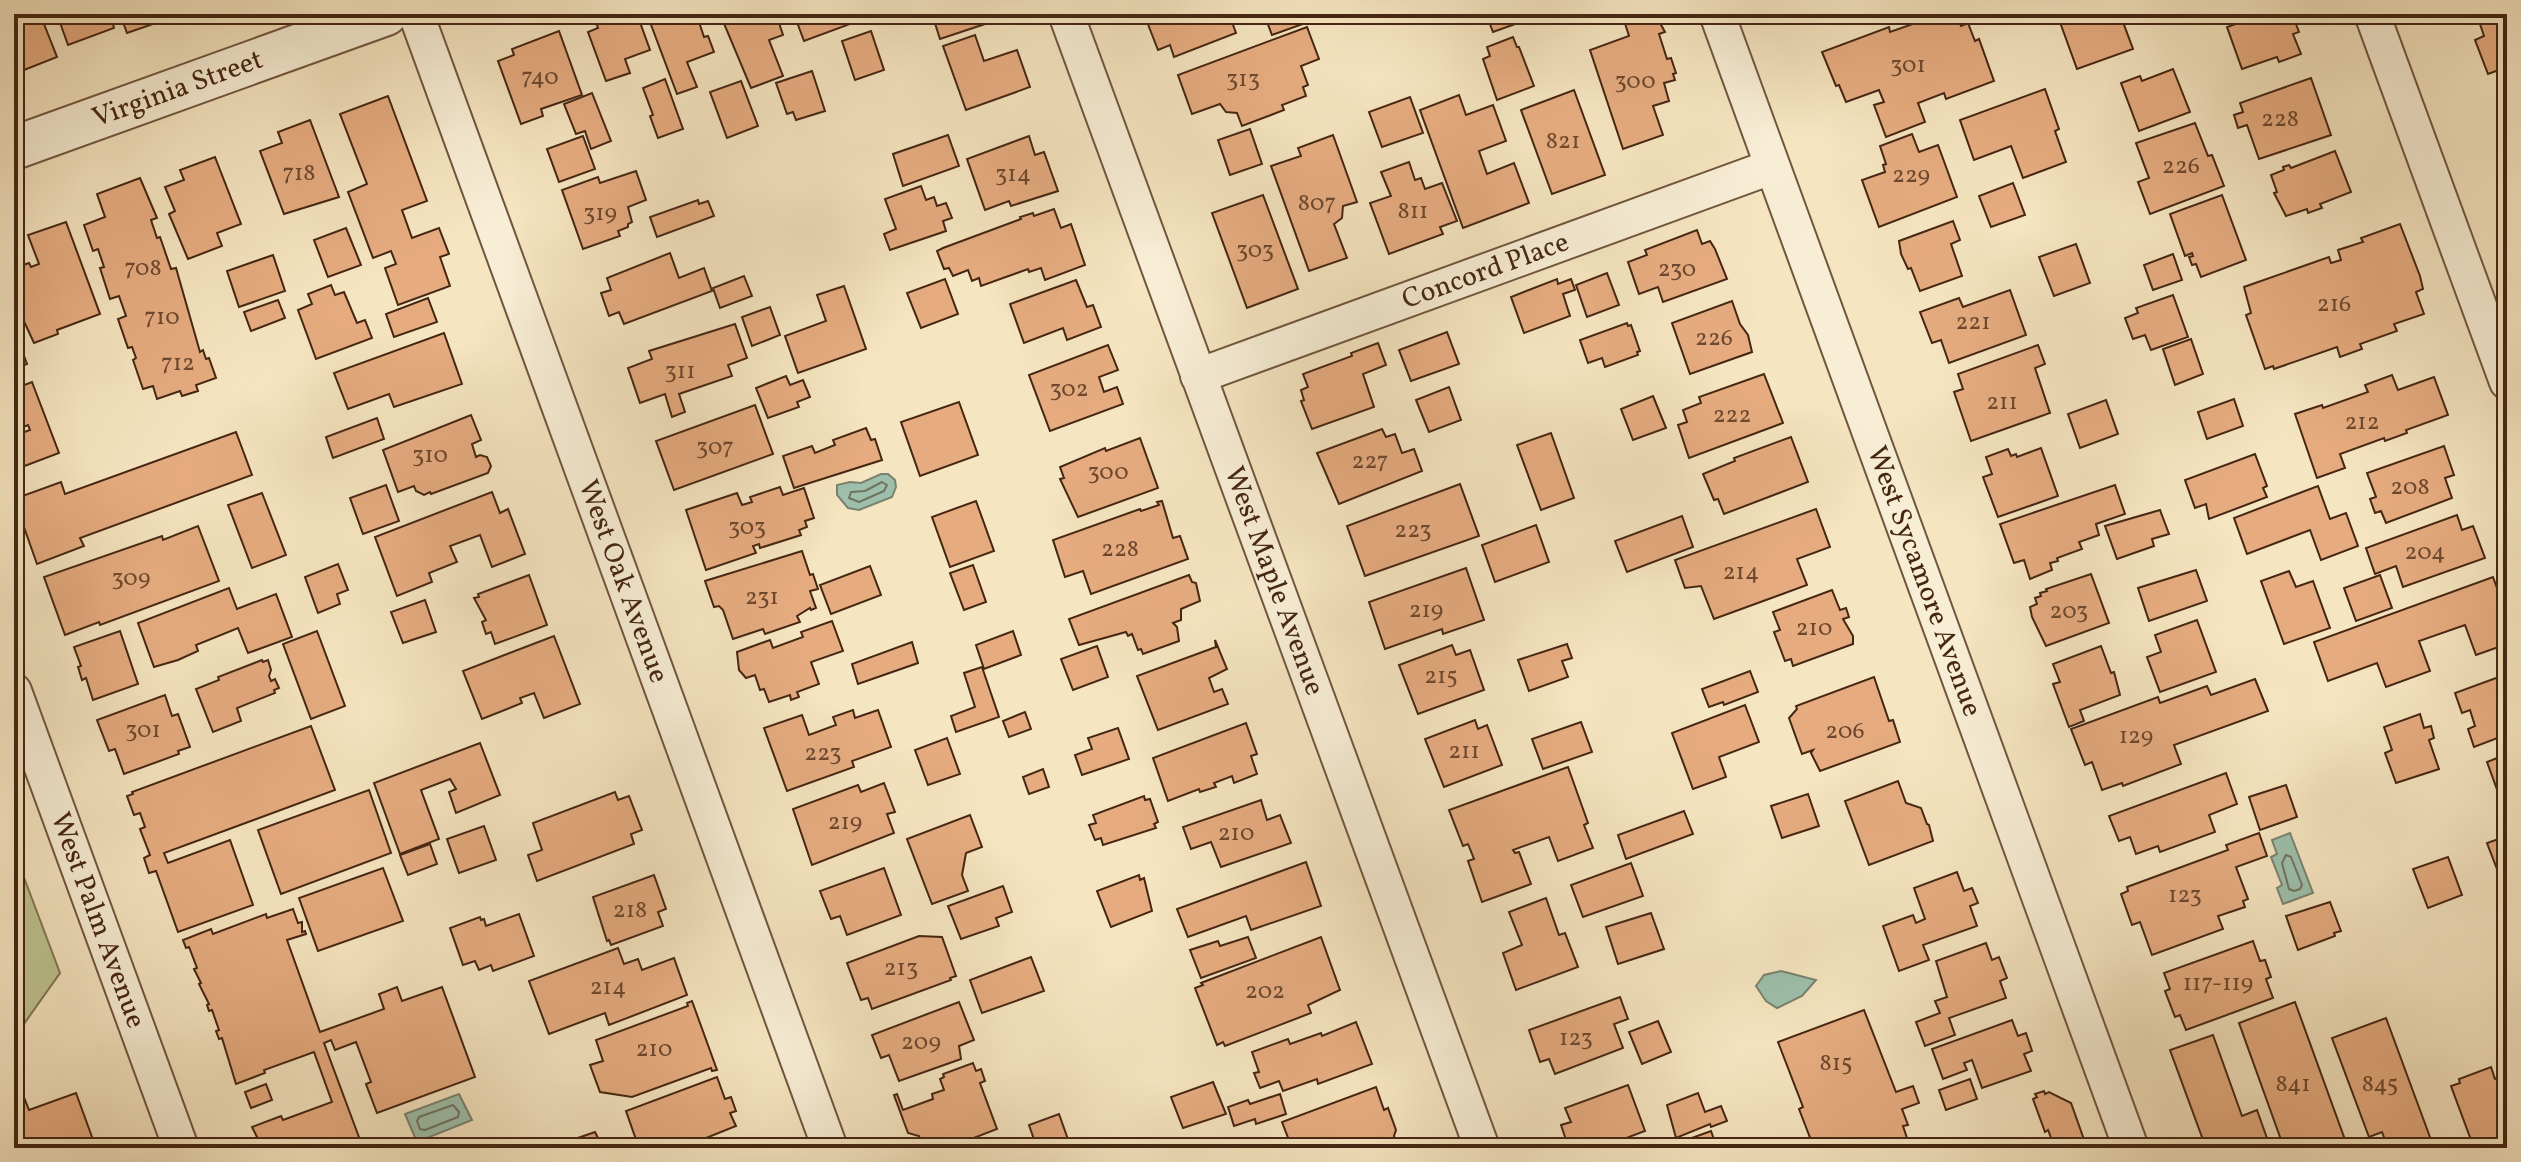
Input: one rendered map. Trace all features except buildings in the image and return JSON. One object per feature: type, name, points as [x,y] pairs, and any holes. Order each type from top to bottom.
[{"type":"street","name":"Virginia Street","points":[[14,148],[386,14]]},
{"type":"street","name":"West Oak Avenue","points":[[416,14],[830,1148]]},
{"type":"street","name":"West Maple Avenue","points":[[1066,14],[1482,1148]]},
{"type":"street","name":"West Sycamore Avenue","points":[[1717,14],[2131,1148]]},
{"type":"street","points":[[2372,14],[2507,382]]},
{"type":"street","name":"Concord Place","points":[[1198,376],[1771,167]]},
{"type":"street","name":"West Palm Avenue","points":[[14,691],[181,1148]]},
{"type":"shaded area","points":[[14,851],[60,973],[14,1038]]},
{"type":"water","points":[[888,474],[895,480],[892,497],[859,510],[848,508],[837,495],[837,485],[861,483]]},
{"type":"water","points":[[2290,833],[2313,893],[2283,904],[2277,888],[2282,885],[2271,857],[2277,854],[2272,840]]},
{"type":"water","points":[[1781,971],[1816,980],[1802,996],[1777,1008],[1766,1001],[1756,986],[1764,975]]},
{"type":"water","points":[[459,1094],[472,1120],[417,1142],[405,1114]]}]
